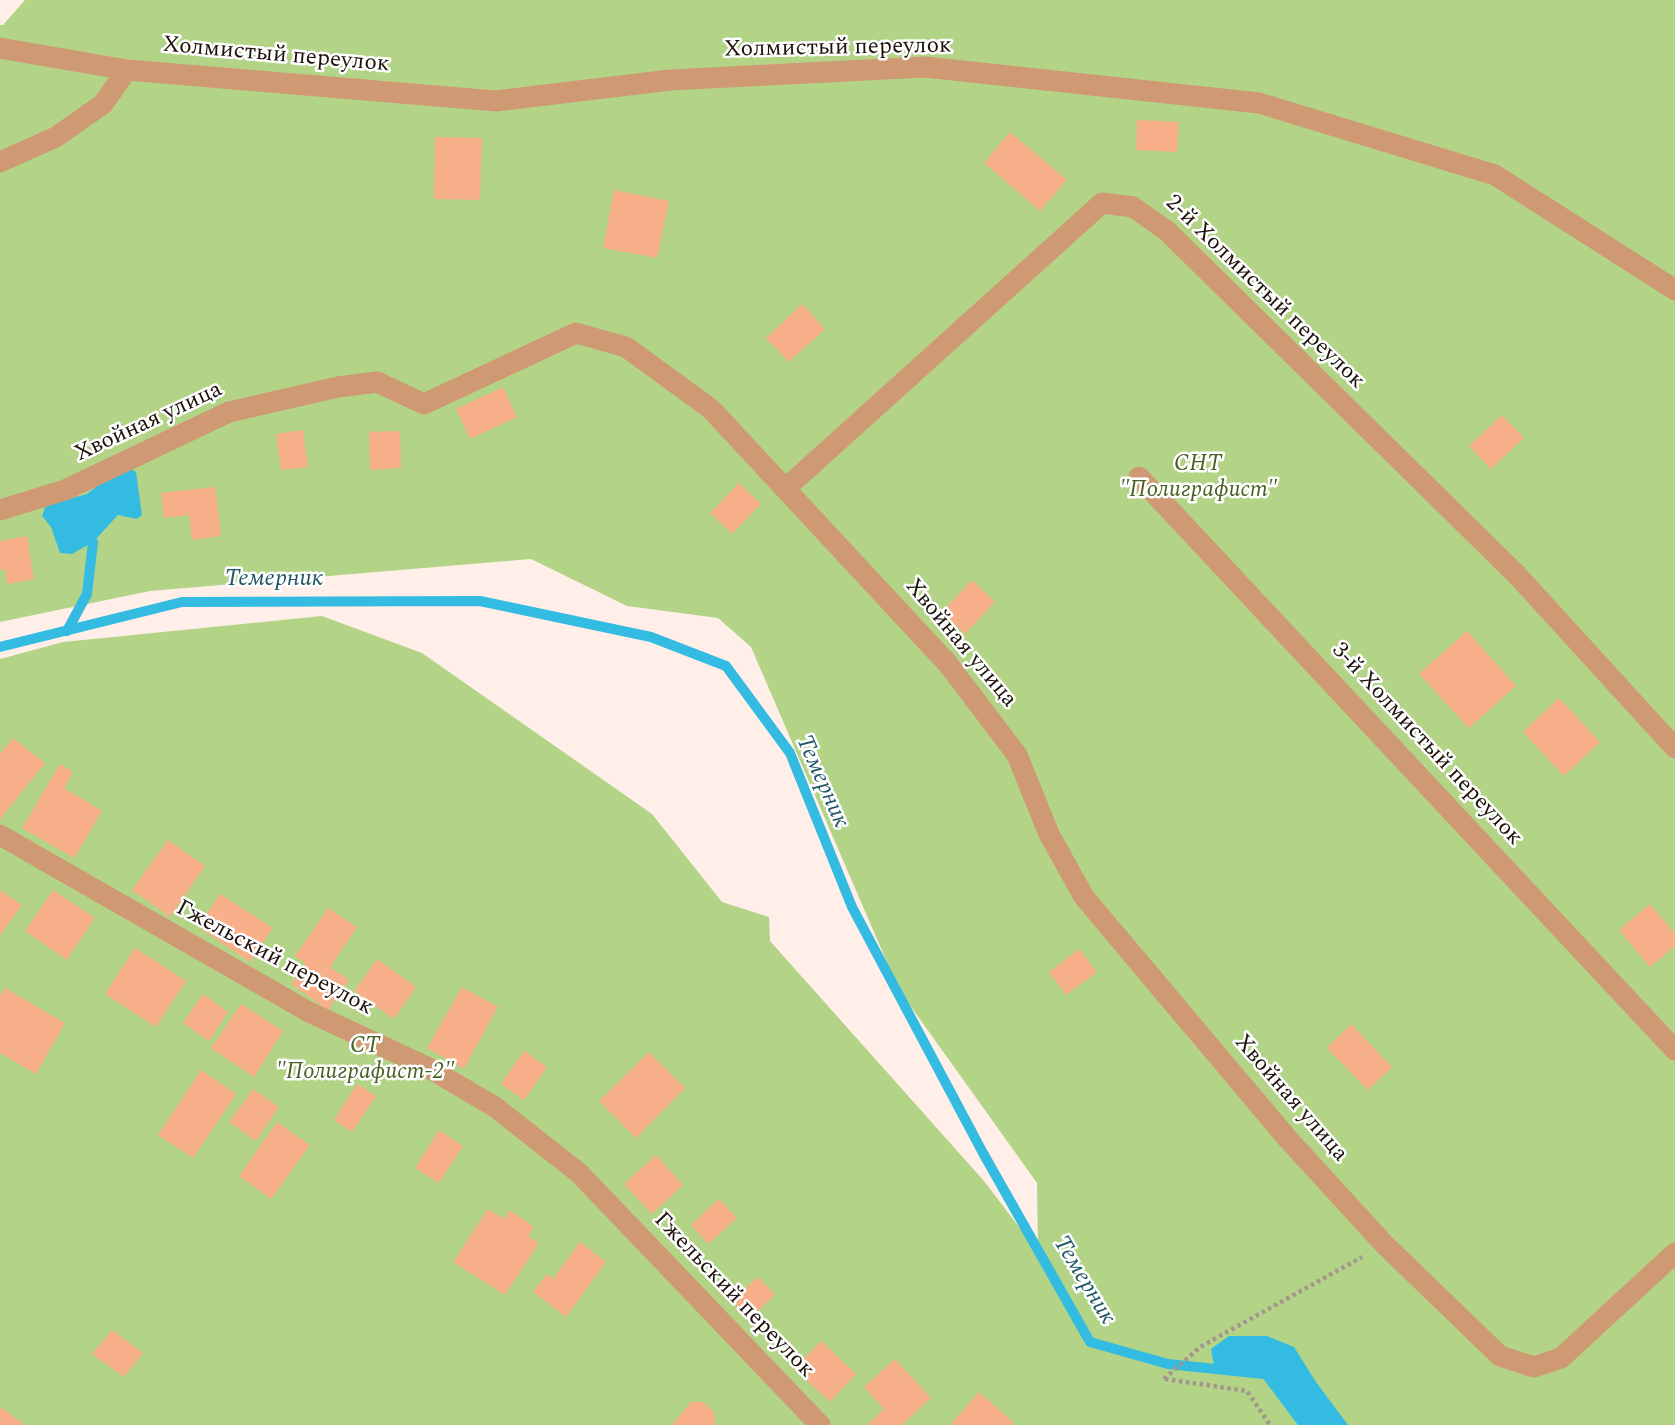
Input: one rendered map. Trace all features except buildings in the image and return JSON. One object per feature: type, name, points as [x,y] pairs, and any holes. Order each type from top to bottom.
[{"type":"street","name":"Холмистый переулок","points":[[0,48],[127,70],[496,102],[670,80],[925,68],[1259,103],[1495,176],[1675,290]]},
{"type":"street","points":[[0,162],[55,137],[103,104],[127,70]]},
{"type":"street","name":"2-й Холмистый переулок","points":[[786,488],[1102,203],[1133,206],[1167,231],[1517,575],[1675,748]]},
{"type":"street","name":"Хвойная улица","points":[[0,510],[65,490],[229,412],[338,387],[377,382],[425,404],[576,333],[626,348],[711,409],[948,664],[1017,755],[1049,834],[1084,897],[1287,1138],[1384,1244],[1500,1356],[1534,1367],[1560,1358],[1675,1253]]},
{"type":"street","name":"3-й Холмистый переулок","points":[[1139,477],[1675,1050]]},
{"type":"street","name":"Гжельский переулок","points":[[0,835],[309,1012],[429,1068],[495,1107],[579,1173],[820,1425]]},
{"type":"path","points":[[1270,1425],[1247,1391],[1164,1379],[1200,1347],[1384,1244]]},
{"type":"green space","name":"СНТ \"Полиграфист\"","points":[[25,0],[1675,0],[1675,1425],[0,1425],[0,659],[63,642],[322,616],[422,653],[652,814],[722,902],[769,917],[770,941],[984,1181],[1038,1252],[1037,1183],[899,990],[751,647],[718,618],[627,606],[531,559],[150,591],[0,622],[0,25],[3,25]]},
{"type":"water","points":[[130,468],[136,472],[142,515],[137,519],[118,515],[93,542],[72,554],[60,553],[51,527],[42,516],[46,505],[87,494],[104,481]]},
{"type":"water","points":[[1229,1336],[1267,1336],[1294,1347],[1348,1425],[1298,1425],[1259,1373],[1215,1371],[1211,1349]]},
{"type":"waterway","points":[[67,631],[87,594],[93,542]]},
{"type":"waterway","name":"Темерник","points":[[0,647],[182,602],[480,601],[651,637],[726,666],[790,753],[852,907],[983,1153],[1090,1342],[1168,1364],[1273,1375]]},
{"type":"park label","name":"СТ \"Полиграфист-2\"","points":[[365,1060]]}]
